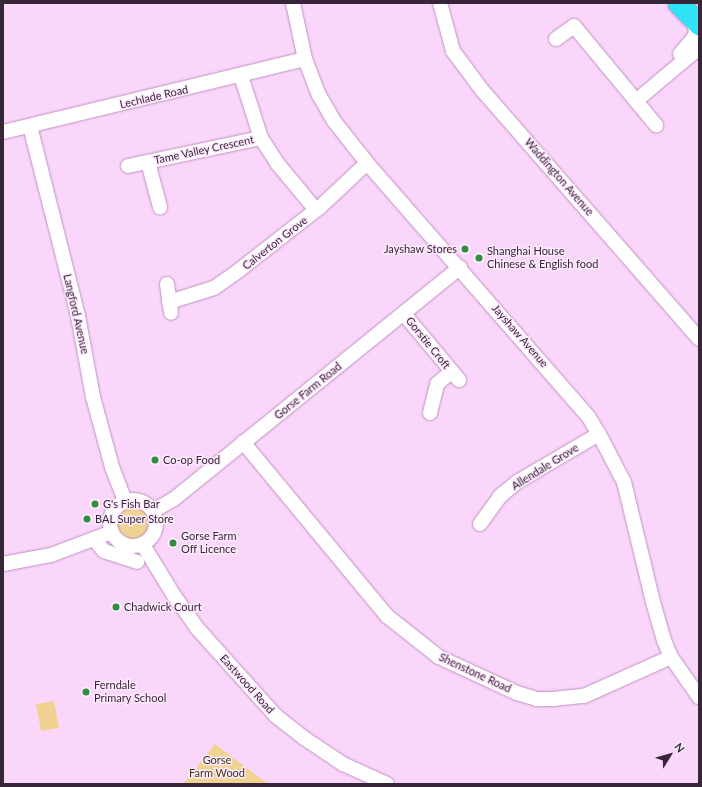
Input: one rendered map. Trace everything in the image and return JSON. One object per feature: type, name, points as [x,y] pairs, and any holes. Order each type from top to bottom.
[{"type":"street","name":"Jayshaw Avenue","points":[[293,3],[305,59],[319,95],[334,121],[367,163],[460,267],[588,416],[599,434],[624,482],[653,602],[671,657],[699,697]]},
{"type":"street","name":"Waddington Avenue","points":[[440,3],[453,51],[482,90],[699,339]]},
{"type":"street","points":[[677,66],[679,54],[695,36],[696,29],[689,13]]},
{"type":"street","points":[[556,39],[574,26],[637,100],[656,125]]},
{"type":"street","points":[[637,100],[699,48]]},
{"type":"street","name":"Lechlade Road","points":[[3,132],[241,76],[305,59]]},
{"type":"street","name":"Tame Valley Crescent","points":[[241,76],[261,138],[277,163],[316,210]]},
{"type":"street","name":"Langford Avenue","points":[[30,126],[78,316],[93,397],[112,467],[125,501]]},
{"type":"street","name":"Tame Valley Crescent","points":[[128,166],[261,138]]},
{"type":"street","name":"Tame Valley Crescent","points":[[148,162],[160,207]]},
{"type":"street","name":"Calverton Grove","points":[[167,284],[170,307],[214,288],[316,210],[367,163]]},
{"type":"street","name":"Gorse Farm Road","points":[[153,511],[174,499],[404,314],[460,267]]},
{"type":"street","name":"Gorstie Croft","points":[[404,314],[455,376],[437,384],[430,414]]},
{"type":"street","name":"Allendale Grove","points":[[480,524],[500,496],[517,482],[599,434]]},
{"type":"street","name":"Shenstone Road","points":[[243,442],[387,616],[438,657],[517,693],[537,699],[584,696],[671,657]]},
{"type":"street","points":[[136,500],[146,503],[153,511],[156,518],[155,530],[149,540],[143,544],[125,545],[112,532],[111,517],[119,505],[125,501],[136,500]]},
{"type":"street","points":[[3,564],[51,555],[95,540],[112,532]]},
{"type":"street","points":[[95,540],[104,551],[137,562]]},
{"type":"street","name":"Eastwood Road","points":[[143,544],[173,594],[197,628],[276,716],[304,738],[343,764],[387,784]]},
{"type":"green space","points":[[136,505],[145,510],[149,516],[149,530],[145,536],[136,541],[128,541],[119,536],[115,530],[114,519],[119,510],[125,506]]},
{"type":"green space","points":[[54,701],[59,728],[41,731],[36,704]]},
{"type":"green space","name":"Gorse Farm Wood","points":[[215,744],[268,784],[183,784]]},
{"type":"place","name":"Jayshaw Stores","points":[[465,249]]},
{"type":"place","name":"Shanghai House Chinese & English food","points":[[479,258]]},
{"type":"place","name":"Co-op Food","points":[[155,460]]},
{"type":"place","name":"G's Fish Bar","points":[[95,504]]},
{"type":"place","name":"BAL Super Store","points":[[87,519]]},
{"type":"place","name":"Gorse Farm Off Licence","points":[[173,543]]},
{"type":"place","name":"Chadwick Court","points":[[116,607]]},
{"type":"place","name":"Ferndale Primary School","points":[[86,692]]}]
